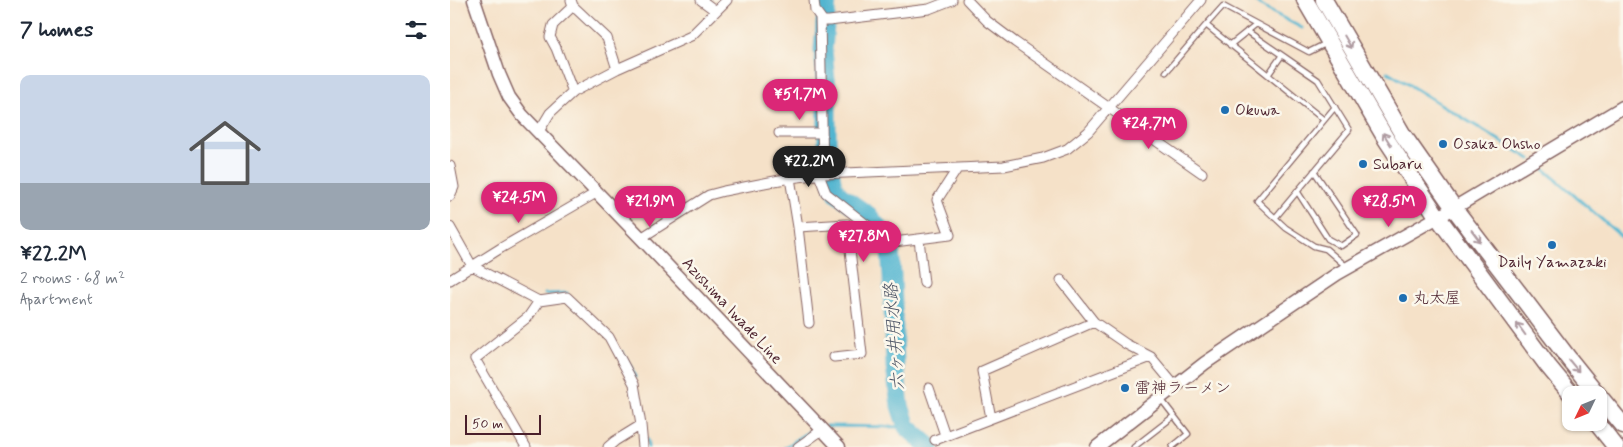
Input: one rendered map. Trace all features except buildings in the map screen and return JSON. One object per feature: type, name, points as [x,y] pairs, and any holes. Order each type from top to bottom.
[{"type":"highway","points":[[1305,0],[1386,139],[1438,216],[1565,386]]},
{"type":"highway","points":[[1324,0],[1403,135],[1454,208],[1591,386]]},
{"type":"highway","points":[[1608,407],[1623,425]]},
{"type":"highway","points":[[1603,431],[1616,447]]},
{"type":"street","name":"Azushima Iwade Line","points":[[474,0],[499,74],[509,97],[522,115],[839,447]]},
{"type":"street","points":[[701,0],[716,11]]},
{"type":"street","points":[[538,133],[550,113],[573,92],[691,36],[727,0]]},
{"type":"street","points":[[814,0],[815,10],[823,21],[929,9],[952,0]]},
{"type":"street","points":[[967,0],[994,26],[1202,173]]},
{"type":"street","points":[[641,238],[709,195],[790,178],[825,174],[1004,166],[1043,158],[1067,149],[1088,132],[1109,109],[1201,0]]},
{"type":"street","points":[[573,92],[550,37],[553,25],[572,3],[607,38],[617,70]]},
{"type":"street","points":[[820,17],[822,133],[826,193],[867,225],[878,244],[950,235],[938,200],[957,169]]},
{"type":"street","points":[[1097,447],[1205,363],[1348,268],[1454,208],[1623,107]]},
{"type":"street","points":[[779,134],[822,133]]},
{"type":"street","points":[[450,166],[454,187],[450,196]]},
{"type":"street","points":[[790,178],[798,227],[809,324]]},
{"type":"street","points":[[450,280],[596,193]]},
{"type":"street","points":[[798,227],[847,224],[862,354],[834,357]]},
{"type":"street","points":[[450,226],[472,266],[539,301],[567,297],[609,337],[634,384],[643,447]]},
{"type":"street","points":[[919,239],[924,283]]},
{"type":"street","points":[[1061,280],[1094,322],[1126,344],[1151,357],[1175,386]]},
{"type":"street","points":[[526,447],[476,359],[528,317],[539,301]]},
{"type":"street","points":[[991,418],[982,371],[1094,322]]},
{"type":"street","points":[[935,440],[1151,357]]},
{"type":"street","points":[[929,388],[945,436]]},
{"type":"street","points":[[608,447],[614,441],[641,425]]},
{"type":"street","points":[[798,447],[822,430]]},
{"type":"lane","points":[[1166,72],[1223,6],[1255,25],[1309,52],[1329,42]]},
{"type":"lane","points":[[1206,25],[1324,120]]},
{"type":"lane","points":[[1230,45],[1255,25]]},
{"type":"lane","points":[[1247,32],[1318,80],[1349,130],[1275,218]]},
{"type":"lane","points":[[1268,75],[1282,55]]},
{"type":"lane","points":[[1335,107],[1257,200],[1286,228],[1314,246],[1326,249],[1348,268]]},
{"type":"lane","points":[[1297,191],[1328,239],[1342,246],[1357,235],[1314,171]]},
{"type":"lane","points":[[1160,398],[1188,434],[1172,447]]},
{"type":"lane","points":[[1134,447],[1174,416]]},
{"type":"waterway","name":"六ヶ井用水路","points":[[827,0],[823,50],[827,90],[827,155],[833,186],[839,195],[868,215],[881,231],[890,250],[895,366],[900,406],[907,427],[930,447]]},
{"type":"waterway","points":[[1252,0],[1302,28]]},
{"type":"waterway","points":[[1388,72],[1530,159]]},
{"type":"waterway","points":[[1536,162],[1623,238]]},
{"type":"waterway","points":[[545,294],[567,293]]},
{"type":"waterway","points":[[622,352],[635,377]]},
{"type":"waterway","points":[[827,426],[907,427]]},
{"type":"waterway","points":[[786,447],[811,430]]},
{"type":"waterway","points":[[647,440],[648,447]]},
{"type":"place","name":"Okuwa","points":[[1225,110]]},
{"type":"place","name":"Osaka Ohsho","points":[[1443,144]]},
{"type":"place","name":"Subaru","points":[[1363,164]]},
{"type":"place","name":"Daily Yamazaki","points":[[1552,245]]},
{"type":"place","name":"丸太屋","points":[[1403,298]]},
{"type":"place","name":"雷神ラーメン","points":[[1125,388]]}]
